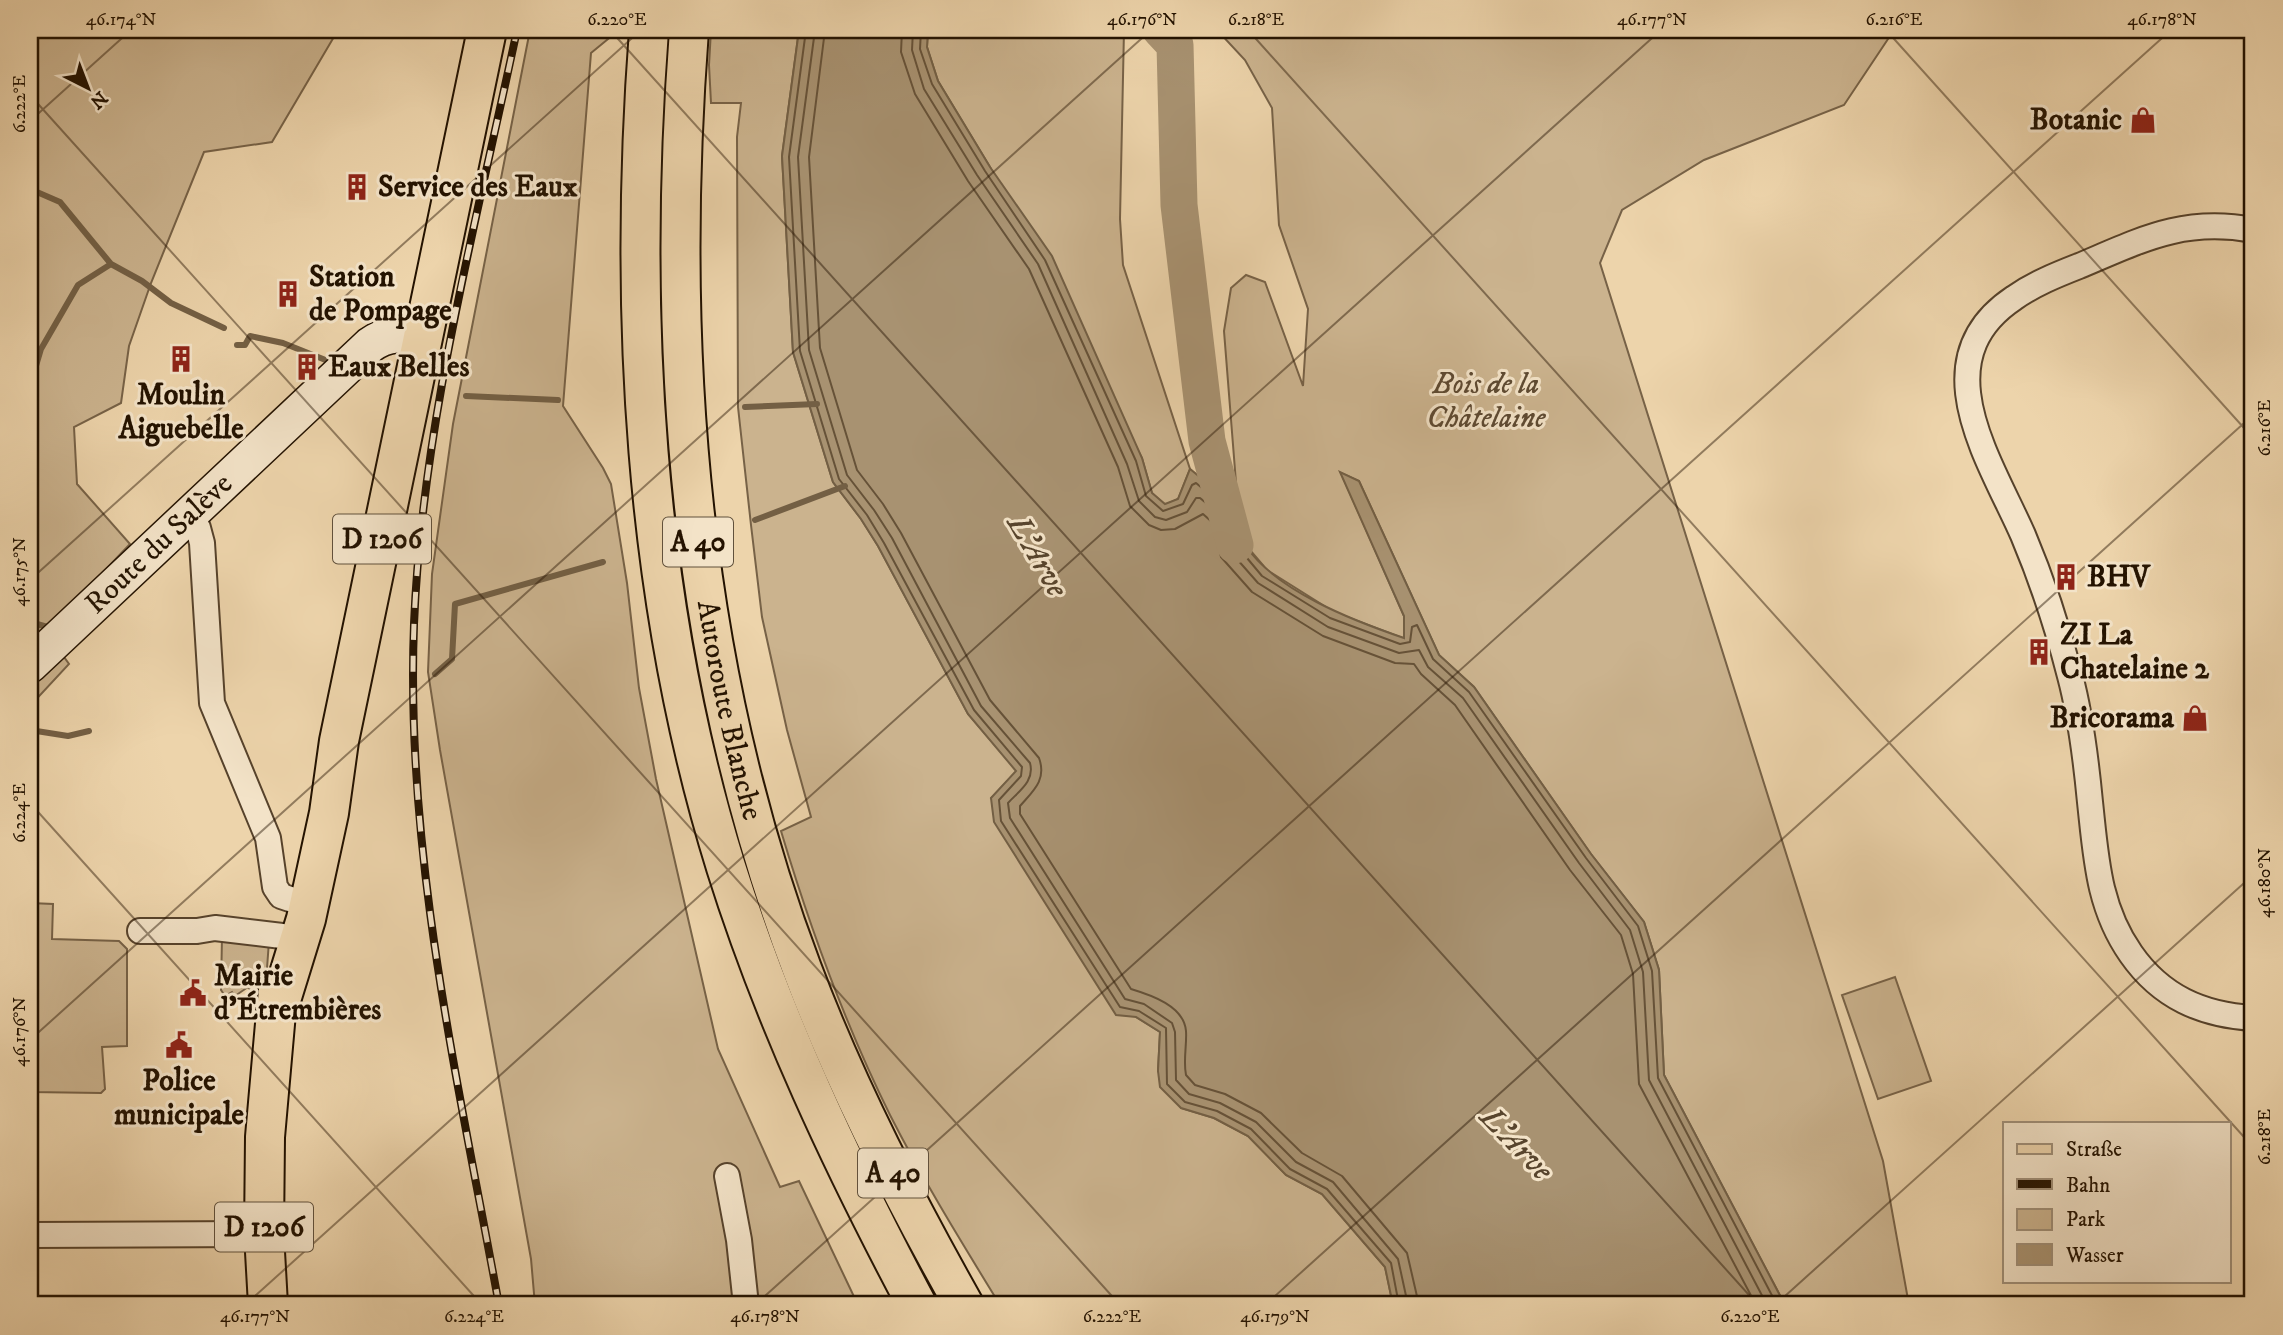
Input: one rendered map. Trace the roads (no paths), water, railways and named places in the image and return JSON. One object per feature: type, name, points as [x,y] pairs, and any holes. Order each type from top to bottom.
[{"type":"main road","name":"D 1206","points":[[268,1305],[264,1234],[265,1137],[277,1013],[291,937],[329,813],[339,741],[487,30]]},
{"type":"main road","name":"Autoroute Blanche","points":[[649,30],[641,190],[642,324],[648,436],[672,637],[702,779],[726,867],[760,967],[799,1064],[848,1172],[917,1305]]},
{"type":"main road","name":"Autoroute Blanche","points":[[688,30],[680,243],[687,435],[698,547],[734,743],[775,893],[829,1037],[881,1152],[964,1305]]},
{"type":"main road","name":"D 1206","points":[[291,937],[290,899],[306,828],[339,741]]},
{"type":"main road","points":[[799,1064],[855,1212],[896,1305]]},
{"type":"street","points":[[2253,230],[2224,225],[2177,229],[2126,247],[2030,288],[2000,309],[1979,335],[1972,350],[1967,381],[1968,402],[1977,437],[2023,535],[2040,579],[2071,678],[2087,772],[2097,860],[2107,910],[2132,956],[2157,984],[2210,1012],[2253,1018]]},
{"type":"street","name":"Route du Salève","points":[[30,666],[370,345],[396,334],[423,337]]},
{"type":"street","points":[[191,514],[202,543],[212,703],[268,838],[275,887],[281,895],[290,899]]},
{"type":"street","points":[[141,931],[197,931],[215,928],[291,937]]},
{"type":"street","points":[[727,1176],[739,1240],[746,1305]]},
{"type":"street","points":[[30,1235],[264,1234]]},
{"type":"water","points":[[799,30],[928,30],[927,47],[938,81],[990,167],[1052,256],[1142,458],[1152,493],[1165,504],[1178,499],[1190,469],[1238,508],[1246,546],[1276,577],[1340,613],[1404,638],[1404,616],[1340,472],[1359,481],[1439,655],[1474,687],[1591,854],[1644,922],[1659,970],[1664,1075],[1785,1305],[1393,1305],[1385,1267],[1322,1194],[1286,1175],[1248,1136],[1214,1118],[1181,1108],[1160,1087],[1160,1032],[1136,1017],[1116,1015],[994,822],[991,798],[1016,771],[968,714],[878,546],[833,482],[793,352],[782,156]]},
{"type":"waterway","name":"L'Arve","points":[[1161,30],[1175,45],[1179,205],[1207,441],[1235,545]]},
{"type":"waterway","points":[[30,189],[60,202],[111,264],[142,281],[171,303],[224,328]]},
{"type":"waterway","points":[[30,386],[41,349],[78,285],[111,264]]},
{"type":"waterway","points":[[237,345],[245,345],[250,336],[283,343],[328,361]]},
{"type":"waterway","points":[[466,396],[558,400]]},
{"type":"waterway","points":[[745,407],[817,404]]},
{"type":"waterway","points":[[755,520],[845,486]]},
{"type":"waterway","points":[[435,674],[452,659],[455,604],[603,562]]},
{"type":"waterway","points":[[30,622],[51,628]]},
{"type":"waterway","points":[[30,730],[68,736],[89,731]]},
{"type":"railway","points":[[499,1305],[452,1052],[426,881],[413,710],[414,624],[419,549],[439,400],[517,30]]},
{"type":"place","name":"Botanic","points":[[2143,120]]},
{"type":"place","name":"Service des Eaux","points":[[357,187]]},
{"type":"place","name":"Station de Pompage","points":[[288,294]]},
{"type":"place","name":"Moulin Aiguebelle","points":[[181,359]]},
{"type":"place","name":"Eaux Belles","points":[[307,367]]},
{"type":"place","name":"BHV","points":[[2066,577]]},
{"type":"place","name":"ZI La Chatelaine 2","points":[[2039,652]]},
{"type":"place","name":"Bricorama","points":[[2195,718]]},
{"type":"place","name":"Mairie d'Étrembières","points":[[193,993]]},
{"type":"place","name":"Police municipale","points":[[179,1045]]},
{"type":"park label","name":"Bois de la Châtelaine","points":[[1486,401]]}]
